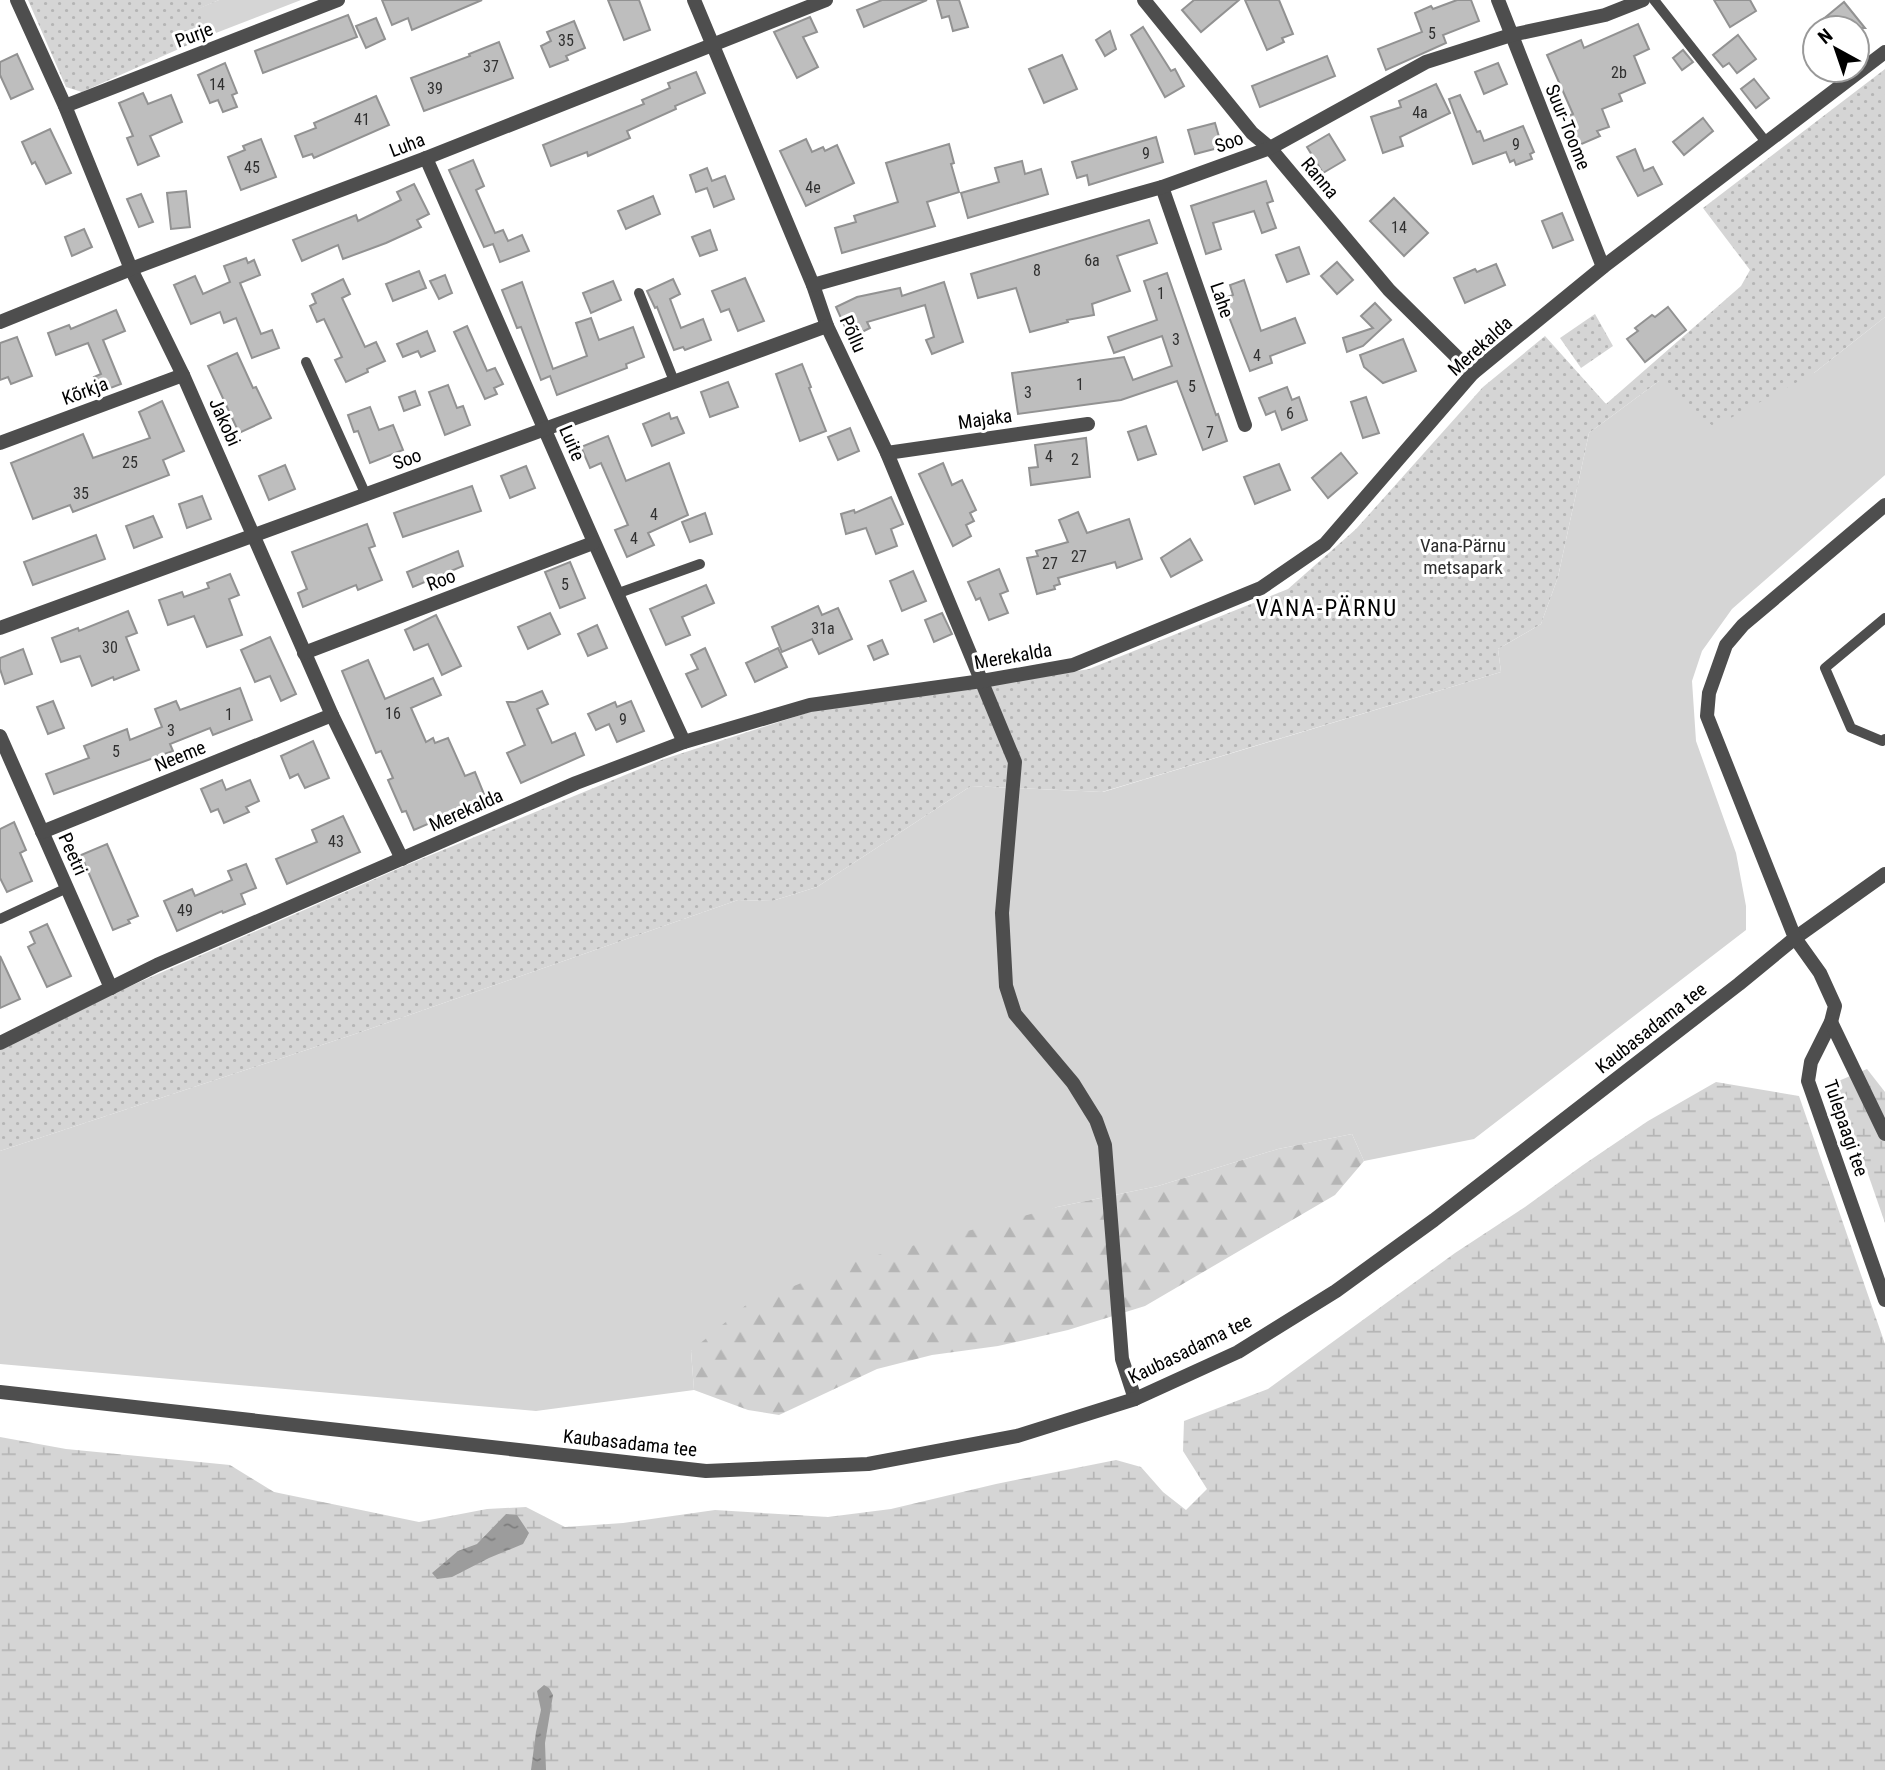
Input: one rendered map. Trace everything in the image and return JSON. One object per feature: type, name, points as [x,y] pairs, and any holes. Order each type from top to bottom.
[{"type":"street","name":"Jakobi","points":[[17,0],[65,106],[131,269],[183,375],[304,653],[401,859]]},
{"type":"street","name":"Purje","points":[[65,106],[338,0]]},
{"type":"street","name":"Põllu","points":[[694,0],[813,285],[827,326],[887,453],[1015,762],[1002,913],[1006,986],[1015,1014],[1073,1083],[1096,1120],[1105,1145],[1122,1359],[1135,1399]]},
{"type":"street","name":"Luha","points":[[0,322],[827,0]]},
{"type":"street","name":"Ranna","points":[[1144,0],[1252,133],[1270,148],[1389,290],[1473,373]]},
{"type":"street","name":"Suur-Toome","points":[[1498,0],[1603,267]]},
{"type":"street","name":"Soo","points":[[813,285],[1162,187],[1270,148],[1426,62],[1511,34],[1605,15],[1643,0]]},
{"type":"street","name":"Merekalda","points":[[0,1043],[157,965],[576,783],[684,742],[810,705],[982,681],[1073,665],[1261,588],[1325,544],[1473,373],[1603,267],[1885,52]]},
{"type":"street","name":"Luite","points":[[426,158],[593,543],[684,742]]},
{"type":"street","name":"Lahe","points":[[1162,187],[1245,425]]},
{"type":"street","name":"Soo","points":[[0,628],[827,326]]},
{"type":"street","name":"Kõrkja","points":[[0,443],[183,375]]},
{"type":"street","name":"Majaka","points":[[887,453],[1088,424]]},
{"type":"street","points":[[1885,505],[1743,625],[1726,645],[1709,693],[1707,716],[1795,937],[1820,973],[1835,1006],[1831,1022],[1885,1134]]},
{"type":"street","name":"Roo","points":[[304,653],[593,543]]},
{"type":"street","name":"Neeme","points":[[42,832],[332,715]]},
{"type":"street","name":"Peetri","points":[[0,736],[111,988]]},
{"type":"street","name":"Kaubasadama tee","points":[[0,1392],[706,1471],[868,1464],[1017,1436],[1135,1399],[1238,1352],[1336,1291],[1434,1220],[1739,984],[1795,937],[1885,873]]},
{"type":"street","name":"Tulepaagi tee","points":[[1831,1022],[1811,1062],[1808,1081],[1885,1300]]},
{"type":"lane","points":[[1654,0],[1766,142]]},
{"type":"lane","points":[[639,293],[674,382]]},
{"type":"lane","points":[[306,362],[366,495]]},
{"type":"lane","points":[[616,594],[700,564]]},
{"type":"lane","points":[[1885,618],[1825,668],[1851,727],[1882,741],[1885,739]]},
{"type":"lane","points":[[0,919],[67,888]]},
{"type":"green space","points":[[28,0],[219,0],[198,9],[208,36],[82,92],[66,87]]},
{"type":"green space","points":[[219,0],[301,0],[208,36],[197,9]]},
{"type":"green space","name":"Vana-Pärnu metsapark","points":[[1885,69],[1885,317],[1814,373],[1714,427],[1659,381],[1589,433],[1558,577],[1541,624],[1498,649],[1501,672],[1102,792],[971,786],[817,887],[772,901],[738,900],[358,1033],[0,1151],[0,1050],[119,991],[409,864],[664,759],[816,710],[972,689],[1089,669],[1288,589],[1356,529],[1483,387],[1545,336],[1606,404],[1741,286],[1750,270],[1703,208],[1865,84],[1871,84],[1871,80]]},
{"type":"green space","points":[[1595,314],[1613,346],[1581,368],[1560,338]]},
{"type":"green space","points":[[1885,317],[1885,475],[1732,609],[1702,651],[1692,681],[1696,741],[1736,853],[1746,906],[1746,930],[1474,1139],[1364,1161],[1352,1134],[1278,1149],[1158,1186],[1057,1207],[691,1351],[694,1390],[536,1411],[0,1364],[0,1151],[358,1033],[738,900],[772,901],[817,887],[971,786],[1103,792],[1501,672],[1498,649],[1541,624],[1558,577],[1589,433],[1659,381],[1814,373]]},
{"type":"green space","points":[[1867,1069],[1885,1092],[1885,1223],[1836,1082]]},
{"type":"green space","points":[[1716,1082],[1799,1096],[1885,1344],[1885,1770],[0,1770],[0,1437],[66,1449],[230,1465],[274,1492],[419,1522],[487,1509],[526,1507],[565,1527],[623,1523],[715,1510],[828,1517],[891,1509],[1116,1460],[1141,1467],[1163,1492],[1186,1510],[1207,1489],[1183,1451],[1184,1421],[1268,1389],[1455,1253],[1583,1165],[1648,1121]]},
{"type":"green space","points":[[1352,1134],[1364,1161],[1335,1195],[1145,1306],[1068,1330],[998,1346],[932,1355],[877,1369],[779,1415],[748,1410],[694,1390],[691,1351],[746,1305],[859,1260],[1057,1207],[1158,1186],[1278,1149]]},
{"type":"water","points":[[506,1514],[517,1515],[529,1533],[523,1544],[452,1577],[437,1579],[432,1573],[458,1551],[477,1544]]},
{"type":"water","points":[[544,1685],[553,1695],[545,1743],[546,1770],[531,1770],[541,1710],[537,1691]]},
{"type":"building","points":[[382,0],[482,0],[412,30],[408,18],[392,25]]},
{"type":"building","points":[[608,0],[639,0],[650,30],[624,40]]},
{"type":"building","points":[[882,0],[927,0],[864,27],[857,10]]},
{"type":"building","points":[[937,0],[959,0],[968,27],[953,31],[949,16],[942,18]]},
{"type":"building","points":[[1194,0],[1239,0],[1201,32],[1182,10]]},
{"type":"building","points":[[1245,0],[1279,0],[1293,34],[1282,38],[1284,42],[1267,50]]},
{"type":"building","points":[[1457,0],[1471,0],[1479,21],[1443,35],[1446,43],[1386,70],[1378,49],[1422,32],[1415,13]]},
{"type":"building","points":[[1714,0],[1750,0],[1756,11],[1730,27]]},
{"type":"building","points":[[1844,2],[1854,14],[1829,14]]},
{"type":"building","points":[[348,15],[357,37],[263,73],[255,51]]},
{"type":"building","points":[[810,17],[817,32],[803,37],[818,67],[797,78],[774,32]]},
{"type":"building","points":[[376,18],[385,39],[366,48],[356,26]]},
{"type":"building","points":[[574,21],[585,48],[566,56],[568,60],[550,67],[541,46],[551,41],[547,32]]},
{"type":"building","points":[[1638,24],[1649,49],[1634,56],[1645,83],[1619,94],[1622,101],[1602,109],[1609,127],[1597,131],[1600,136],[1577,146],[1565,117],[1573,114],[1547,55],[1581,40],[1584,48]]},
{"type":"building","points":[[1143,27],[1171,71],[1175,69],[1184,86],[1165,97],[1131,35]]},
{"type":"building","points":[[1110,31],[1116,49],[1105,56],[1096,40]]},
{"type":"building","points":[[1738,35],[1756,59],[1737,73],[1729,63],[1723,67],[1713,55]]},
{"type":"building","points":[[499,42],[513,78],[424,111],[411,78]]},
{"type":"building","points":[[1683,50],[1693,62],[1682,70],[1673,58]]},
{"type":"building","points":[[17,54],[33,89],[11,99],[0,75],[0,62]]},
{"type":"building","points":[[1062,55],[1077,89],[1044,103],[1029,69]]},
{"type":"building","points":[[1327,56],[1335,76],[1260,107],[1252,86]]},
{"type":"building","points":[[225,63],[237,93],[232,95],[237,107],[223,112],[218,100],[210,103],[198,75]]},
{"type":"building","points":[[1498,63],[1507,84],[1484,94],[1475,72]]},
{"type":"building","points":[[696,72],[705,93],[627,131],[630,138],[588,156],[587,152],[551,166],[543,145],[644,104],[642,100],[670,88],[668,83]]},
{"type":"building","points":[[1754,79],[1769,98],[1756,108],[1741,89]]},
{"type":"building","points":[[1436,84],[1450,113],[1400,137],[1403,146],[1383,153],[1371,117],[1401,107],[1399,101]]},
{"type":"building","points":[[143,93],[148,104],[171,95],[182,122],[150,136],[159,156],[138,165],[127,138],[133,136],[119,103]]},
{"type":"building","points":[[1460,95],[1484,141],[1523,126],[1534,152],[1530,154],[1532,159],[1516,165],[1514,160],[1510,162],[1506,152],[1473,164],[1449,99]]},
{"type":"building","points":[[376,96],[389,125],[314,158],[312,154],[303,157],[295,136],[316,128],[314,123]]},
{"type":"building","points":[[1703,118],[1713,131],[1684,155],[1673,142]]},
{"type":"building","points":[[1215,123],[1222,147],[1195,154],[1188,130]]},
{"type":"building","points":[[50,129],[71,173],[46,184],[35,162],[32,164],[22,142]]},
{"type":"building","points":[[1329,134],[1345,160],[1323,173],[1307,147]]},
{"type":"building","points":[[1156,137],[1163,162],[1089,185],[1087,175],[1077,178],[1072,162]]},
{"type":"building","points":[[261,139],[276,177],[241,190],[228,157],[245,150],[243,146]]},
{"type":"building","points":[[806,139],[812,152],[823,147],[825,151],[837,145],[854,183],[806,206],[780,151]]},
{"type":"building","points":[[949,144],[954,163],[951,164],[959,192],[927,202],[935,226],[842,253],[835,228],[856,222],[854,216],[898,202],[886,163]]},
{"type":"building","points":[[1635,149],[1644,171],[1653,167],[1662,184],[1638,196],[1617,157]]},
{"type":"building","points":[[473,160],[484,186],[476,190],[495,233],[503,230],[508,241],[522,235],[529,251],[500,262],[493,244],[484,247],[449,170]]},
{"type":"building","points":[[1022,161],[1025,174],[1041,169],[1048,194],[968,218],[961,193],[999,182],[995,168]]},
{"type":"building","points":[[707,168],[712,181],[725,176],[734,199],[714,207],[707,188],[696,192],[690,175]]},
{"type":"building","points":[[1266,181],[1273,201],[1267,203],[1276,228],[1262,233],[1254,211],[1213,223],[1221,249],[1206,254],[1191,206]]},
{"type":"building","points":[[414,184],[429,214],[417,220],[421,227],[343,259],[338,245],[302,261],[293,240],[356,215],[358,221],[401,200],[397,192]]},
{"type":"building","points":[[186,191],[190,227],[171,229],[167,193]]},
{"type":"building","points":[[141,194],[153,222],[139,227],[127,199]]},
{"type":"building","points":[[653,196],[660,214],[626,229],[618,211]]},
{"type":"building","points":[[1394,198],[1428,233],[1404,256],[1370,221]]},
{"type":"building","points":[[1562,213],[1573,240],[1553,248],[1542,221]]},
{"type":"building","points":[[1149,220],[1157,243],[1117,256],[1130,291],[1092,304],[1094,315],[1030,332],[1016,288],[978,298],[971,274]]},
{"type":"building","points":[[84,229],[92,247],[72,256],[65,237]]},
{"type":"building","points":[[710,230],[717,250],[700,256],[692,237]]},
{"type":"building","points":[[1299,247],[1309,274],[1287,282],[1276,255]]},
{"type":"building","points":[[246,258],[248,263],[254,260],[260,275],[240,283],[261,334],[272,330],[279,348],[252,358],[236,318],[224,323],[220,312],[191,324],[174,285],[195,276],[203,294],[230,282],[224,266]]},
{"type":"building","points":[[1337,262],[1353,280],[1337,294],[1321,276]]},
{"type":"building","points":[[1496,264],[1505,285],[1465,303],[1454,278]]},
{"type":"building","points":[[419,271],[426,288],[393,301],[386,284]]},
{"type":"building","points":[[1167,273],[1227,441],[1203,450],[1177,381],[1121,400],[1018,414],[1012,373],[1124,357],[1133,380],[1172,366],[1162,336],[1114,353],[1108,337],[1157,320],[1144,281]]},
{"type":"building","points":[[445,275],[452,293],[439,299],[430,281]]},
{"type":"building","points":[[745,278],[764,321],[738,331],[729,309],[721,312],[712,291]]},
{"type":"building","points":[[343,279],[350,294],[342,298],[365,347],[376,342],[385,361],[346,382],[335,360],[342,357],[324,319],[317,322],[310,306],[316,303],[312,294]]},
{"type":"building","points":[[673,279],[680,294],[670,299],[681,328],[703,319],[711,340],[685,350],[683,347],[674,350],[657,307],[655,308],[647,291]]},
{"type":"building","points":[[1244,280],[1261,331],[1295,318],[1305,343],[1270,356],[1272,363],[1250,371],[1222,299],[1233,295],[1230,285]]},
{"type":"building","points":[[613,281],[621,300],[591,313],[583,293]]},
{"type":"building","points":[[522,282],[553,369],[587,356],[576,323],[591,318],[599,340],[633,327],[644,357],[626,364],[627,368],[557,395],[550,376],[541,380],[521,327],[517,328],[502,290]]},
{"type":"building","points":[[944,282],[963,342],[932,354],[926,340],[934,337],[925,305],[867,322],[870,328],[850,338],[836,307],[857,297],[900,288],[902,296]]},
{"type":"building","points":[[1375,303],[1391,320],[1363,346],[1347,352],[1343,338],[1373,328],[1361,316]]},
{"type":"building","points":[[1668,307],[1686,330],[1645,362],[1627,339],[1638,331],[1635,328]]},
{"type":"building","points":[[116,310],[125,331],[103,340],[121,384],[100,392],[94,377],[101,374],[88,343],[56,355],[48,333],[69,325],[71,329]]},
{"type":"building","points":[[467,326],[487,371],[495,368],[503,384],[494,388],[497,394],[485,399],[454,332]]},
{"type":"building","points":[[427,331],[435,351],[421,357],[418,351],[403,357],[397,344]]},
{"type":"building","points":[[17,337],[32,376],[11,384],[8,377],[0,380],[0,343]]},
{"type":"building","points":[[1403,339],[1416,371],[1383,383],[1364,367],[1360,355]]},
{"type":"building","points":[[237,353],[271,418],[239,433],[208,366]]},
{"type":"building","points":[[802,364],[826,431],[800,441],[776,374]]},
{"type":"building","points":[[728,382],[738,407],[710,417],[701,392]]},
{"type":"building","points":[[448,385],[457,408],[463,406],[470,425],[445,435],[429,392]]},
{"type":"building","points":[[1287,387],[1292,400],[1299,397],[1307,420],[1282,430],[1275,411],[1266,415],[1259,398]]},
{"type":"building","points":[[415,391],[420,405],[404,411],[399,397]]},
{"type":"building","points":[[1366,397],[1379,433],[1363,438],[1351,402]]},
{"type":"building","points":[[162,401],[184,451],[163,460],[169,475],[73,512],[70,505],[33,519],[11,463],[83,434],[93,458],[150,438],[139,412]]},
{"type":"building","points":[[370,407],[379,430],[393,425],[403,450],[370,463],[358,431],[354,432],[348,415]]},
{"type":"building","points":[[669,413],[671,419],[677,417],[684,433],[652,446],[643,424]]},
{"type":"building","points":[[1146,426],[1156,454],[1138,460],[1128,432]]},
{"type":"building","points":[[850,428],[859,451],[838,460],[828,437]]},
{"type":"building","points":[[608,436],[626,481],[669,463],[688,515],[648,533],[654,545],[627,557],[615,530],[628,525],[601,463],[590,468],[581,447]]},
{"type":"building","points":[[1086,438],[1090,477],[1031,485],[1029,468],[1038,467],[1035,445]]},
{"type":"building","points":[[1341,453],[1357,473],[1328,498],[1312,478]]},
{"type":"building","points":[[943,463],[952,485],[962,480],[976,510],[970,513],[974,521],[966,525],[971,536],[953,546],[919,474]]},
{"type":"building","points":[[1279,464],[1290,490],[1255,504],[1244,477]]},
{"type":"building","points":[[285,465],[295,489],[269,500],[259,476]]},
{"type":"building","points":[[526,466],[535,488],[510,498],[501,476]]},
{"type":"building","points":[[472,486],[481,511],[403,537],[394,513]]},
{"type":"building","points":[[202,496],[211,519],[187,528],[179,504]]},
{"type":"building","points":[[891,497],[903,524],[891,529],[897,546],[876,554],[866,528],[846,534],[841,514],[854,510],[855,513]]},
{"type":"building","points":[[1078,512],[1087,533],[1129,519],[1142,559],[1117,568],[1115,562],[1058,578],[1060,584],[1054,586],[1055,589],[1037,594],[1027,558],[1038,556],[1036,551],[1068,542],[1059,520]]},
{"type":"building","points":[[705,513],[712,534],[690,542],[682,522]]},
{"type":"building","points":[[153,516],[162,537],[134,548],[126,526]]},
{"type":"building","points":[[367,524],[375,546],[369,548],[382,580],[358,590],[356,585],[303,607],[298,593],[307,589],[292,552]]},
{"type":"building","points":[[96,535],[105,559],[33,585],[24,562]]},
{"type":"building","points":[[1190,539],[1202,560],[1171,577],[1161,558]]},
{"type":"building","points":[[458,551],[463,566],[413,587],[407,572]]},
{"type":"building","points":[[570,562],[585,598],[560,608],[545,572]]},
{"type":"building","points":[[999,569],[1008,591],[1000,594],[1008,613],[989,620],[980,598],[976,600],[968,582]]},
{"type":"building","points":[[913,571],[926,601],[902,611],[890,581]]},
{"type":"building","points":[[230,574],[239,595],[229,599],[242,635],[207,647],[194,616],[168,625],[159,600],[182,592],[184,597],[209,588],[207,583]]},
{"type":"building","points":[[706,585],[714,603],[682,617],[690,635],[666,645],[650,609]]},
{"type":"building","points":[[818,606],[822,615],[838,608],[852,639],[819,654],[812,639],[782,652],[772,627]]},
{"type":"building","points":[[128,611],[137,633],[126,637],[139,670],[92,686],[80,656],[61,662],[52,638],[78,628],[79,631]]},
{"type":"building","points":[[550,613],[560,634],[528,649],[518,627]]},
{"type":"building","points":[[942,613],[952,634],[934,642],[925,620]]},
{"type":"building","points":[[436,615],[461,666],[442,675],[428,644],[414,650],[405,630]]},
{"type":"building","points":[[597,625],[607,648],[588,656],[578,634]]},
{"type":"building","points":[[270,637],[296,694],[281,701],[270,676],[255,682],[241,650]]},
{"type":"building","points":[[882,640],[888,654],[874,660],[868,646]]},
{"type":"building","points":[[705,648],[726,695],[702,707],[686,674],[698,669],[691,655]]},
{"type":"building","points":[[778,648],[787,667],[755,682],[746,663]]},
{"type":"building","points":[[23,649],[32,674],[5,684],[0,658]]},
{"type":"building","points":[[368,660],[385,699],[433,678],[441,695],[411,708],[426,742],[433,738],[435,743],[448,738],[465,776],[475,772],[486,799],[414,830],[406,811],[402,812],[388,780],[393,778],[381,751],[376,753],[342,671]]},
{"type":"building","points":[[240,688],[252,720],[213,735],[210,728],[170,744],[173,751],[54,794],[46,774],[89,758],[84,746],[127,729],[130,740],[162,727],[155,709],[176,701],[180,710]]},
{"type":"building","points":[[542,691],[548,704],[537,709],[552,743],[575,733],[584,755],[521,783],[507,753],[525,745],[507,702],[515,702]]},
{"type":"building","points":[[53,701],[64,728],[48,734],[37,707]]},
{"type":"building","points":[[631,701],[644,731],[617,742],[609,724],[596,730],[588,714],[615,702],[617,707]]},
{"type":"building","points":[[313,741],[329,778],[305,788],[298,774],[290,778],[281,756]]},
{"type":"building","points":[[222,780],[226,790],[250,780],[259,801],[246,807],[249,812],[224,823],[218,809],[211,812],[201,789]]},
{"type":"building","points":[[343,816],[360,852],[287,884],[276,859],[317,842],[312,830]]},
{"type":"building","points":[[14,822],[26,850],[20,853],[32,881],[7,892],[0,878],[0,829]]},
{"type":"building","points":[[107,844],[138,916],[128,920],[130,923],[113,930],[81,855]]},
{"type":"building","points":[[246,864],[256,888],[241,894],[245,904],[177,931],[164,901],[192,889],[195,896],[232,880],[228,871]]},
{"type":"building","points":[[47,924],[71,976],[47,987],[28,947],[35,943],[30,932]]},
{"type":"building","points":[[0,956],[20,999],[0,1008]]},
{"type":"district","name":"VANA-PÄRNU","points":[[1327,608]]}]
